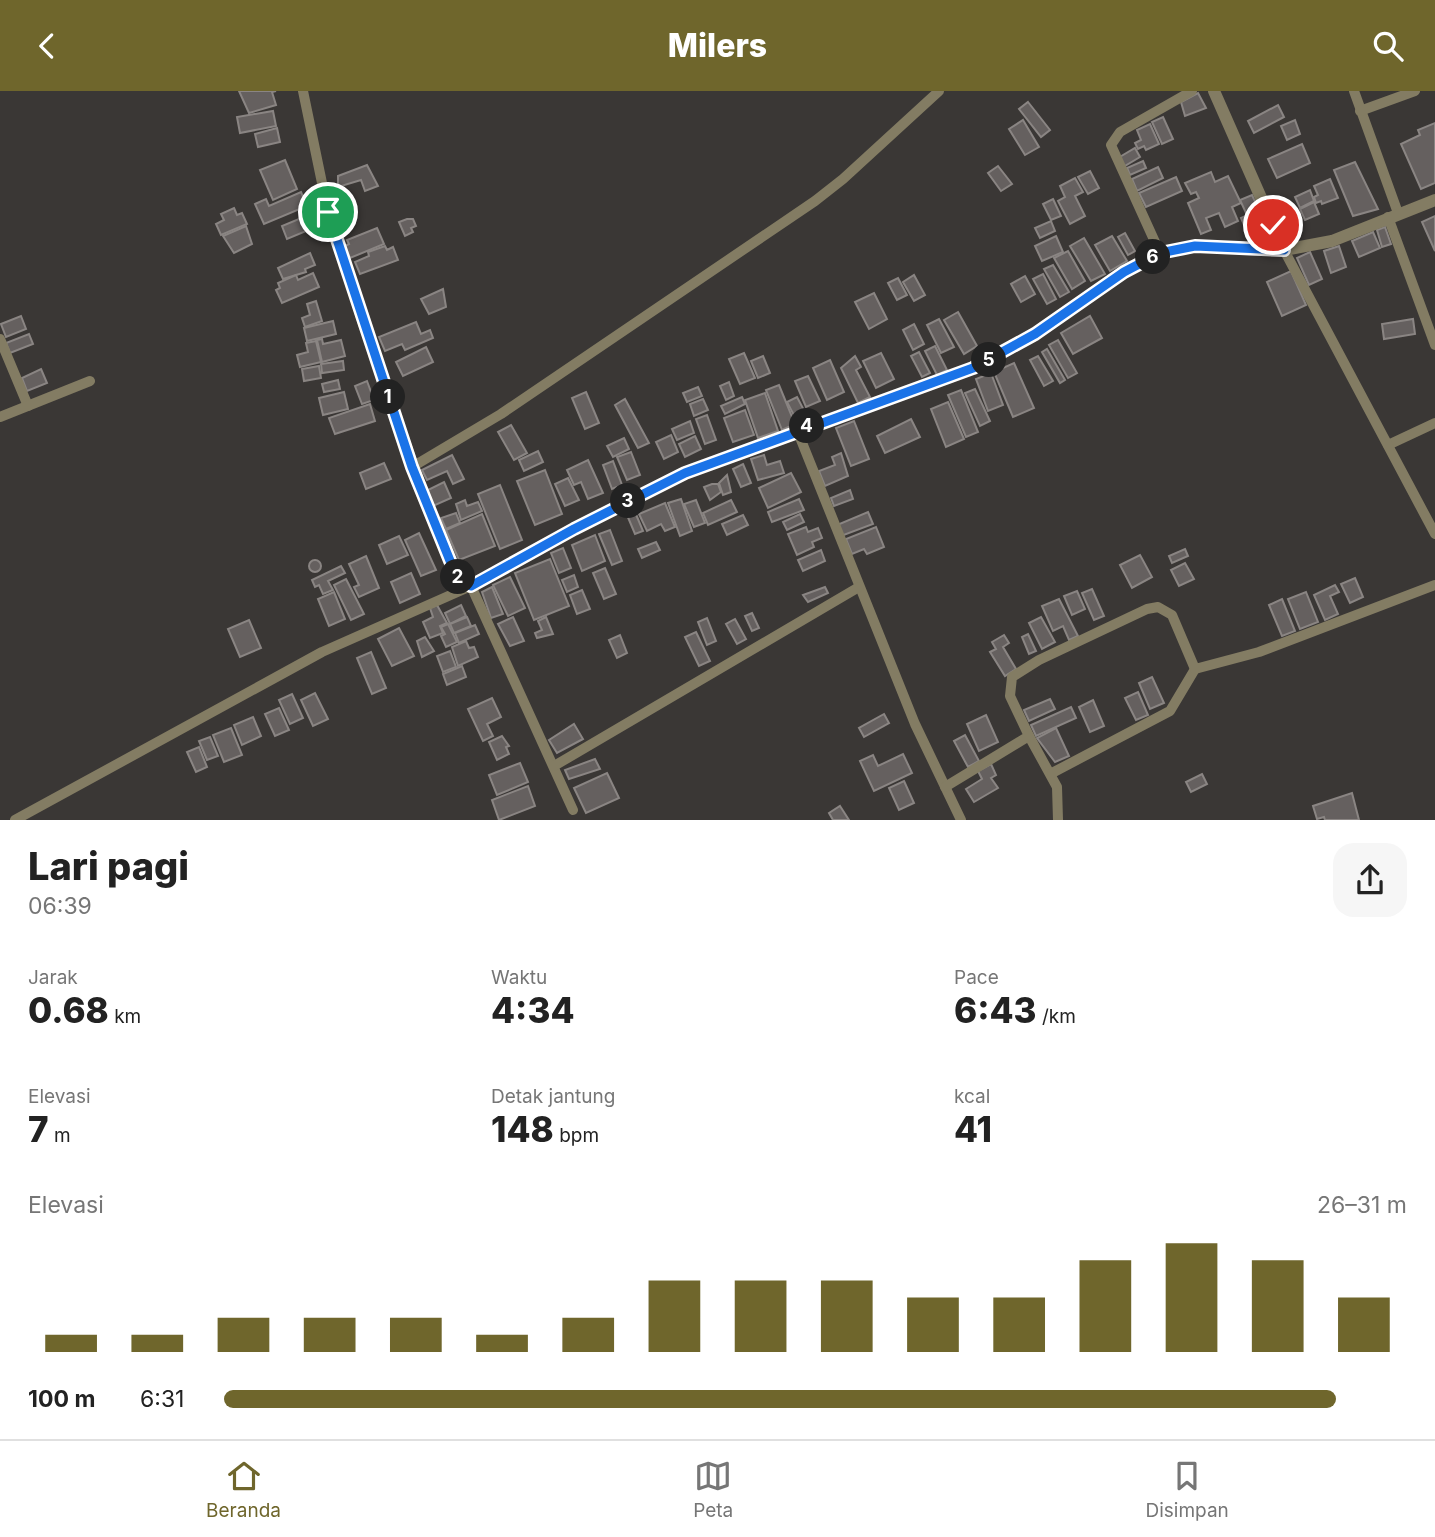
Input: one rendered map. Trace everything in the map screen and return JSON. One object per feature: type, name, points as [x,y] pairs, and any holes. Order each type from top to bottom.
[{"type":"street","points":[[303,91],[328,212],[412,467],[455,573],[471,586],[573,810]]},
{"type":"street","points":[[412,467],[501,414],[815,201],[843,179],[939,91]]},
{"type":"street","points":[[1160,253],[1111,145],[1120,132],[1192,91]]},
{"type":"street","points":[[1214,91],[1284,250],[1435,534]]},
{"type":"street","points":[[1353,91],[1435,345]]},
{"type":"street","points":[[1360,111],[1415,91]]},
{"type":"street","points":[[15,820],[322,652],[471,586],[574,529],[685,473],[797,430],[904,396],[973,368],[1035,334],[1124,272],[1160,253],[1195,246],[1284,250],[1332,241],[1435,200]]},
{"type":"street","points":[[0,339],[28,406]]},
{"type":"street","points":[[0,417],[90,381]]},
{"type":"street","points":[[1388,445],[1435,423]]},
{"type":"street","points":[[797,430],[915,724],[961,820]]},
{"type":"street","points":[[1052,773],[1170,711],[1195,669],[1259,652],[1435,585]]},
{"type":"street","points":[[554,766],[859,587]]},
{"type":"street","points":[[1058,820],[1058,787],[1010,697],[1012,677],[1039,660],[1147,609],[1158,607],[1172,615],[1195,669]]},
{"type":"street","points":[[945,787],[1029,736]]},
{"type":"building","points":[[239,91],[276,91],[272,92],[276,105],[249,113]]},
{"type":"building","points":[[1198,93],[1206,108],[1185,116],[1181,102]]},
{"type":"building","points":[[1028,102],[1050,130],[1041,137],[1019,109]]},
{"type":"building","points":[[1278,105],[1284,117],[1254,133],[1248,121]]},
{"type":"building","points":[[273,111],[276,126],[240,133],[237,117]]},
{"type":"building","points":[[1163,117],[1173,139],[1162,144],[1152,122]]},
{"type":"building","points":[[1023,120],[1039,147],[1025,155],[1009,129]]},
{"type":"building","points":[[1295,120],[1300,134],[1287,140],[1281,126]]},
{"type":"building","points":[[1435,123],[1435,183],[1421,189],[1401,144],[1420,135],[1418,130]]},
{"type":"building","points":[[1150,124],[1159,144],[1146,150],[1144,146],[1138,149],[1135,143],[1141,140],[1137,130]]},
{"type":"building","points":[[277,128],[280,142],[258,147],[255,134]]},
{"type":"building","points":[[1302,144],[1310,163],[1277,178],[1268,159]]},
{"type":"building","points":[[1135,148],[1140,157],[1123,167],[1118,158]]},
{"type":"building","points":[[285,160],[297,189],[273,200],[260,170]]},
{"type":"building","points":[[1143,161],[1146,168],[1130,175],[1127,168]]},
{"type":"building","points":[[1355,162],[1378,209],[1353,216],[1334,170]]},
{"type":"building","points":[[367,165],[378,186],[365,191],[361,180],[338,187],[338,176]]},
{"type":"building","points":[[998,166],[1012,184],[1001,191],[988,173]]},
{"type":"building","points":[[1158,167],[1163,178],[1137,191],[1132,179]]},
{"type":"building","points":[[1090,171],[1099,188],[1088,194],[1078,177]]},
{"type":"building","points":[[1211,172],[1215,182],[1228,176],[1241,203],[1232,207],[1238,221],[1225,227],[1219,213],[1206,218],[1211,230],[1201,234],[1188,203],[1199,198],[1196,192],[1191,194],[1185,183]]},
{"type":"building","points":[[1176,177],[1182,191],[1146,207],[1139,193]]},
{"type":"building","points":[[1075,178],[1083,192],[1075,196],[1085,216],[1070,224],[1058,201],[1065,197],[1060,186]]},
{"type":"building","points":[[1330,179],[1338,198],[1322,204],[1321,201],[1316,203],[1314,197],[1318,195],[1314,186]]},
{"type":"building","points":[[1310,190],[1314,201],[1300,208],[1295,197]]},
{"type":"building","points":[[301,192],[307,206],[264,224],[255,204],[266,199],[269,206]]},
{"type":"building","points":[[1252,195],[1258,208],[1246,213],[1240,200]]},
{"type":"building","points":[[1053,199],[1061,216],[1051,220],[1043,204]]},
{"type":"building","points":[[1314,202],[1319,214],[1305,220],[1300,209]]},
{"type":"building","points":[[234,208],[237,215],[242,213],[247,224],[221,235],[216,224],[224,220],[221,214]]},
{"type":"building","points":[[1259,210],[1265,224],[1247,232],[1241,218]]},
{"type":"building","points":[[306,216],[311,229],[287,239],[282,226]]},
{"type":"building","points":[[1435,216],[1435,251],[1422,222]]},
{"type":"building","points":[[413,219],[416,226],[411,228],[413,232],[405,236],[399,222]]},
{"type":"building","points":[[1051,221],[1055,231],[1040,238],[1035,228]]},
{"type":"building","points":[[246,226],[252,244],[234,253],[223,236]]},
{"type":"building","points":[[1385,227],[1391,244],[1382,247],[1377,230]]},
{"type":"building","points":[[377,228],[384,244],[350,258],[345,246],[349,244],[347,240]]},
{"type":"building","points":[[1373,232],[1380,248],[1359,257],[1352,241]]},
{"type":"building","points":[[1125,233],[1135,251],[1128,255],[1118,237]]},
{"type":"building","points":[[1056,236],[1063,252],[1042,261],[1035,246]]},
{"type":"building","points":[[1112,236],[1127,261],[1110,271],[1095,245]]},
{"type":"building","points":[[1084,238],[1105,274],[1091,281],[1070,246]]},
{"type":"building","points":[[385,246],[387,250],[393,247],[398,260],[360,274],[355,262],[369,256],[368,252]]},
{"type":"building","points":[[1339,246],[1346,267],[1331,273],[1324,251]]},
{"type":"building","points":[[1068,251],[1085,281],[1072,289],[1054,258]]},
{"type":"building","points":[[1310,252],[1322,279],[1309,285],[1297,258]]},
{"type":"building","points":[[310,253],[315,265],[305,269],[306,272],[283,279],[278,268]]},
{"type":"building","points":[[1053,265],[1069,292],[1060,297],[1044,269]]},
{"type":"building","points":[[1291,271],[1306,305],[1282,316],[1267,282]]},
{"type":"building","points":[[313,273],[319,287],[282,303],[276,290],[280,288],[278,283],[296,275],[298,280]]},
{"type":"building","points":[[1043,274],[1056,299],[1047,304],[1033,279]]},
{"type":"building","points":[[914,275],[925,295],[914,301],[903,282]]},
{"type":"building","points":[[1025,276],[1035,294],[1021,302],[1011,284]]},
{"type":"building","points":[[898,278],[907,295],[897,300],[888,283]]},
{"type":"building","points":[[443,289],[446,307],[429,314],[421,299]]},
{"type":"building","points":[[874,293],[887,319],[869,329],[855,302]]},
{"type":"building","points":[[316,301],[322,321],[305,327],[302,318],[310,315],[307,304]]},
{"type":"building","points":[[958,312],[977,346],[964,354],[944,320]]},
{"type":"building","points":[[21,316],[26,329],[6,337],[1,324]]},
{"type":"building","points":[[1090,316],[1102,338],[1073,354],[1061,333]]},
{"type":"building","points":[[939,319],[954,347],[941,353],[927,325]]},
{"type":"building","points":[[1413,319],[1415,334],[1384,339],[1382,324]]},
{"type":"building","points":[[333,321],[336,334],[307,341],[304,328]]},
{"type":"building","points":[[416,322],[421,334],[430,330],[433,338],[405,350],[402,344],[385,351],[379,337]]},
{"type":"building","points":[[914,324],[924,344],[913,350],[903,330]]},
{"type":"building","points":[[29,334],[33,344],[10,353],[6,343]]},
{"type":"building","points":[[322,339],[323,344],[341,340],[345,356],[322,362],[317,340]]},
{"type":"building","points":[[1058,340],[1077,373],[1068,378],[1049,345]]},
{"type":"building","points":[[316,341],[321,362],[300,367],[297,355],[308,352],[306,343]]},
{"type":"building","points":[[935,346],[947,370],[937,375],[925,351]]},
{"type":"building","points":[[426,347],[433,362],[403,376],[396,362]]},
{"type":"building","points":[[1047,349],[1065,380],[1060,383],[1042,352]]},
{"type":"building","points":[[919,352],[930,373],[922,377],[911,356]]},
{"type":"building","points":[[744,353],[755,378],[740,384],[729,359]]},
{"type":"building","points":[[881,353],[894,379],[876,388],[863,361]]},
{"type":"building","points":[[763,356],[770,373],[758,378],[751,361]]},
{"type":"building","points":[[855,356],[861,367],[856,370],[870,397],[858,403],[841,368]]},
{"type":"building","points":[[1038,356],[1053,381],[1044,386],[1030,360]]},
{"type":"building","points":[[830,360],[844,392],[827,400],[813,368]]},
{"type":"building","points":[[343,361],[344,370],[322,373],[321,364]]},
{"type":"building","points":[[1014,363],[1034,408],[1013,417],[994,372]]},
{"type":"building","points":[[319,366],[321,378],[304,381],[302,369]]},
{"type":"building","points":[[41,369],[47,383],[27,391],[22,378]]},
{"type":"building","points":[[991,373],[1003,405],[988,411],[976,379]]},
{"type":"building","points":[[808,376],[820,401],[806,407],[795,381]]},
{"type":"building","points":[[338,380],[340,389],[324,392],[322,384]]},
{"type":"building","points":[[367,381],[374,400],[362,404],[355,386]]},
{"type":"building","points":[[729,382],[734,396],[726,400],[720,386]]},
{"type":"building","points":[[779,385],[795,424],[782,430],[766,390]]},
{"type":"building","points":[[698,387],[702,396],[687,402],[683,393]]},
{"type":"building","points":[[975,389],[990,421],[980,426],[965,393]]},
{"type":"building","points":[[961,390],[978,432],[966,437],[948,395]]},
{"type":"building","points":[[344,392],[348,409],[323,415],[319,398]]},
{"type":"building","points":[[586,392],[599,423],[585,429],[572,398]]},
{"type":"building","points":[[765,393],[778,431],[758,438],[745,400]]},
{"type":"building","points":[[742,397],[745,404],[725,414],[721,406]]},
{"type":"building","points":[[797,397],[807,416],[797,421],[787,402]]},
{"type":"building","points":[[625,399],[649,443],[638,448],[615,405]]},
{"type":"building","points":[[703,399],[708,410],[694,416],[690,404]]},
{"type":"building","points":[[948,402],[964,439],[946,447],[931,409]]},
{"type":"building","points":[[370,404],[375,421],[335,434],[329,418]]},
{"type":"building","points":[[745,410],[754,435],[733,442],[724,418]]},
{"type":"building","points":[[707,415],[716,440],[705,444],[696,419]]},
{"type":"building","points":[[911,419],[920,437],[885,453],[877,436]]},
{"type":"building","points":[[690,421],[694,433],[677,440],[672,429]]},
{"type":"building","points":[[854,421],[869,459],[851,466],[836,428]]},
{"type":"building","points":[[511,425],[527,453],[514,460],[498,432]]},
{"type":"building","points":[[671,435],[678,452],[664,459],[656,442]]},
{"type":"building","points":[[695,436],[701,449],[685,457],[679,444]]},
{"type":"building","points":[[624,438],[629,449],[613,457],[607,446]]},
{"type":"building","points":[[538,451],[543,462],[524,471],[519,460]]},
{"type":"building","points":[[631,452],[640,475],[627,480],[617,457]]},
{"type":"building","points":[[841,453],[848,476],[825,486],[819,471],[835,465],[832,457]]},
{"type":"building","points":[[452,455],[464,479],[453,484],[447,471],[427,480],[422,470]]},
{"type":"building","points":[[764,455],[767,465],[780,461],[784,473],[758,480],[751,459]]},
{"type":"building","points":[[588,460],[603,493],[588,499],[581,482],[574,485],[567,470]]},
{"type":"building","points":[[613,461],[622,485],[612,489],[603,465]]},
{"type":"building","points":[[384,463],[391,479],[366,489],[360,473]]},
{"type":"building","points":[[743,464],[751,483],[741,487],[733,469]]},
{"type":"building","points":[[545,470],[562,514],[535,525],[517,481]]},
{"type":"building","points":[[791,473],[801,492],[768,508],[759,488]]},
{"type":"building","points":[[727,475],[731,492],[723,495],[719,483]]},
{"type":"building","points":[[568,478],[579,500],[565,506],[555,484]]},
{"type":"building","points":[[444,482],[451,498],[433,506],[426,491]]},
{"type":"building","points":[[718,484],[721,492],[710,500],[704,487]]},
{"type":"building","points":[[500,485],[522,540],[500,549],[478,494]]},
{"type":"building","points":[[850,490],[853,499],[834,506],[831,498]]},
{"type":"building","points":[[681,499],[692,531],[680,536],[668,503]]},
{"type":"building","points":[[799,499],[804,510],[772,522],[768,512]]},
{"type":"building","points":[[465,500],[467,506],[478,502],[482,511],[461,520],[456,504]]},
{"type":"building","points":[[696,500],[705,523],[694,527],[684,504]]},
{"type":"building","points":[[731,500],[737,512],[708,525],[703,513]]},
{"type":"building","points":[[665,503],[675,527],[665,531],[661,524],[647,531],[639,514]]},
{"type":"building","points":[[635,512],[643,531],[635,534],[627,515]]},
{"type":"building","points":[[868,512],[873,524],[841,536],[837,525]]},
{"type":"building","points":[[456,513],[460,523],[446,529],[441,518]]},
{"type":"building","points":[[482,514],[495,546],[459,560],[446,530]]},
{"type":"building","points":[[800,514],[804,522],[787,530],[783,522]]},
{"type":"building","points":[[743,515],[748,525],[727,535],[722,524]]},
{"type":"building","points":[[806,527],[808,532],[818,528],[822,538],[812,542],[814,547],[797,555],[788,534]]},
{"type":"building","points":[[876,527],[884,547],[867,554],[864,549],[852,554],[846,539]]},
{"type":"building","points":[[610,530],[622,561],[612,565],[599,534]]},
{"type":"building","points":[[419,533],[436,570],[421,576],[405,540]]},
{"type":"building","points":[[595,535],[605,561],[582,571],[572,545]]},
{"type":"building","points":[[399,536],[408,555],[387,564],[379,545]]},
{"type":"building","points":[[656,542],[660,550],[642,558],[638,549]]},
{"type":"building","points":[[563,548],[571,568],[559,573],[551,553]]},
{"type":"building","points":[[1185,549],[1188,556],[1172,563],[1169,556]]},
{"type":"building","points":[[821,550],[825,561],[803,571],[798,560]]},
{"type":"building","points":[[1140,555],[1152,577],[1132,588],[1120,565]]},
{"type":"building","points":[[366,556],[379,588],[359,597],[354,587],[359,585],[349,564]]},
{"type":"building","points":[[550,559],[569,606],[534,620],[515,573]]},
{"type":"building","points":[[315,560],[321,566],[315,572],[309,566]]},
{"type":"building","points":[[1185,563],[1194,579],[1179,586],[1171,570]]},
{"type":"building","points":[[341,566],[345,573],[328,581],[333,590],[323,594],[319,585],[315,587],[312,580]]},
{"type":"building","points":[[605,568],[616,594],[604,599],[593,573]]},
{"type":"building","points":[[411,573],[420,594],[400,603],[391,582]]},
{"type":"building","points":[[574,575],[578,587],[567,592],[562,580]]},
{"type":"building","points":[[510,577],[525,608],[508,616],[493,585]]},
{"type":"building","points":[[1355,578],[1363,597],[1350,603],[1341,584]]},
{"type":"building","points":[[346,579],[364,614],[351,620],[334,585]]},
{"type":"building","points":[[1335,585],[1339,592],[1330,596],[1338,614],[1325,620],[1314,595]]},
{"type":"building","points":[[492,587],[503,614],[491,618],[482,592]]},
{"type":"building","points":[[825,587],[828,593],[808,602],[803,595]]},
{"type":"building","points":[[1092,589],[1104,616],[1094,620],[1082,593]]},
{"type":"building","points":[[582,590],[590,609],[577,614],[570,595]]},
{"type":"building","points":[[1077,591],[1085,609],[1072,615],[1064,596]]},
{"type":"building","points":[[334,592],[345,619],[329,626],[318,599]]},
{"type":"building","points":[[1306,592],[1318,622],[1300,629],[1288,599]]},
{"type":"building","points":[[1059,599],[1078,636],[1069,640],[1063,626],[1053,631],[1042,606]]},
{"type":"building","points":[[1282,599],[1295,631],[1282,636],[1269,605]]},
{"type":"building","points":[[437,605],[447,623],[440,626],[443,633],[430,638],[423,622],[433,617],[430,608]]},
{"type":"building","points":[[461,605],[466,616],[450,624],[445,613]]},
{"type":"building","points":[[752,613],[759,628],[752,631],[745,616]]},
{"type":"building","points":[[467,617],[471,626],[454,633],[450,624]]},
{"type":"building","points":[[513,617],[524,641],[510,646],[498,624]]},
{"type":"building","points":[[546,617],[553,634],[537,638],[535,633],[542,630],[538,621]]},
{"type":"building","points":[[1041,617],[1055,642],[1042,649],[1029,623]]},
{"type":"building","points":[[707,618],[716,641],[707,645],[698,622]]},
{"type":"building","points":[[735,619],[746,639],[737,644],[726,624]]},
{"type":"building","points":[[249,620],[261,648],[240,657],[228,629]]},
{"type":"building","points":[[448,624],[457,642],[446,647],[441,636],[445,634],[441,627]]},
{"type":"building","points":[[475,625],[479,634],[459,643],[455,633]]},
{"type":"building","points":[[399,628],[414,656],[392,666],[378,639]]},
{"type":"building","points":[[696,632],[710,661],[699,666],[685,637]]},
{"type":"building","points":[[1028,634],[1036,651],[1029,654],[1022,637]]},
{"type":"building","points":[[620,635],[627,653],[617,658],[609,640]]},
{"type":"building","points":[[1004,635],[1009,643],[1003,647],[1016,669],[1005,676],[990,652],[996,649],[992,642]]},
{"type":"building","points":[[425,637],[434,651],[422,657],[417,641]]},
{"type":"building","points":[[466,641],[469,648],[474,647],[478,657],[458,666],[452,647]]},
{"type":"building","points":[[450,651],[456,667],[443,672],[437,656]]},
{"type":"building","points":[[371,652],[386,688],[372,694],[357,658]]},
{"type":"building","points":[[462,666],[466,677],[447,685],[443,674]]},
{"type":"building","points":[[1152,677],[1164,703],[1150,709],[1139,683]]},
{"type":"building","points":[[1138,692],[1148,715],[1136,720],[1125,698]]},
{"type":"building","points":[[315,693],[328,719],[313,726],[301,700]]},
{"type":"building","points":[[292,694],[303,718],[290,724],[279,700]]},
{"type":"building","points":[[492,698],[501,717],[487,724],[493,736],[483,741],[468,709]]},
{"type":"building","points":[[1050,699],[1055,709],[1029,721],[1024,710]]},
{"type":"building","points":[[1093,700],[1104,726],[1090,732],[1079,707]]},
{"type":"building","points":[[1071,707],[1076,718],[1036,736],[1031,725]]},
{"type":"building","points":[[279,708],[289,730],[275,736],[265,714]]},
{"type":"building","points":[[884,714],[889,723],[864,737],[859,728]]},
{"type":"building","points":[[986,715],[998,742],[979,751],[967,724]]},
{"type":"building","points":[[253,717],[261,736],[242,745],[234,725]]},
{"type":"building","points":[[574,724],[583,739],[557,753],[549,740]]},
{"type":"building","points":[[231,728],[242,755],[224,762],[213,735]]},
{"type":"building","points":[[1056,728],[1069,756],[1055,762],[1037,738]]},
{"type":"building","points":[[965,735],[979,761],[968,767],[954,741]]},
{"type":"building","points":[[502,736],[509,746],[506,747],[509,754],[497,760],[489,742]]},
{"type":"building","points":[[210,737],[218,756],[207,760],[199,741]]},
{"type":"building","points":[[199,747],[207,767],[196,772],[187,752]]},
{"type":"building","points":[[903,754],[912,773],[874,791],[860,761],[873,755],[878,766]]},
{"type":"building","points":[[595,759],[600,769],[569,779],[565,770]]},
{"type":"building","points":[[520,763],[528,782],[497,795],[489,775]]},
{"type":"building","points":[[991,764],[996,775],[991,778],[998,788],[974,802],[966,789],[982,779],[978,771]]},
{"type":"building","points":[[607,773],[619,798],[586,813],[574,788]]},
{"type":"building","points":[[1202,774],[1207,784],[1191,792],[1186,782]]},
{"type":"building","points":[[904,781],[914,803],[899,810],[889,788]]},
{"type":"building","points":[[528,786],[535,806],[499,820],[492,800]]},
{"type":"building","points":[[1352,793],[1359,820],[1325,820],[1324,817],[1317,819],[1313,806]]},
{"type":"building","points":[[840,806],[849,820],[833,820],[829,813]]},
{"type":"route","points":[[328,212],[412,467],[455,573],[471,586],[574,529],[685,473],[839,415],[904,396],[973,368],[1035,334],[1124,272],[1160,253],[1195,246],[1284,250],[1273,225]]}]
